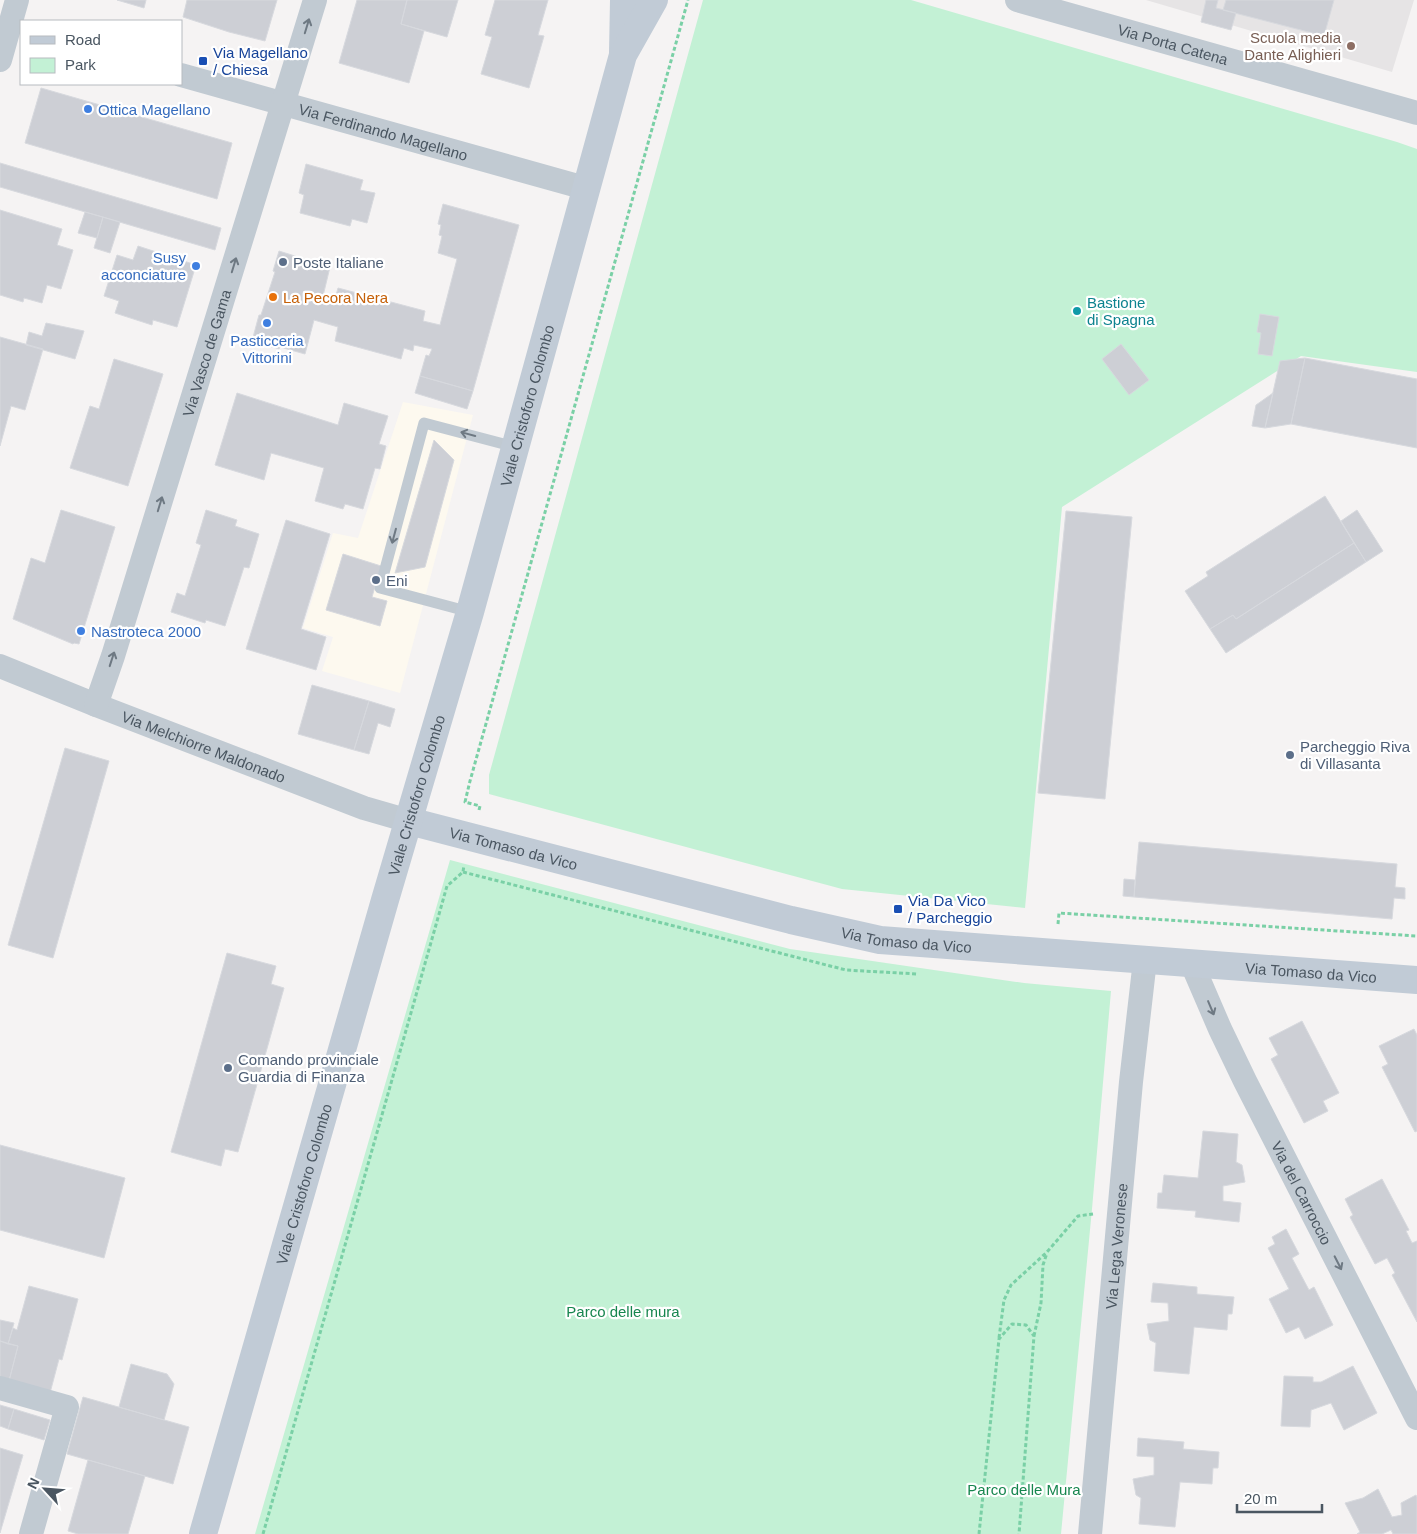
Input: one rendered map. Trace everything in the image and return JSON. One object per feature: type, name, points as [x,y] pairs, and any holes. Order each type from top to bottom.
[{"type":"street","points":[[0,60],[17,0]]},
{"type":"street","name":"Via Vasco de Gama","points":[[96,706],[315,0]]},
{"type":"street","name":"Viale Cristoforo Colombo","points":[[623,55],[624,0]]},
{"type":"street","name":"Viale Cristoforo Colombo","points":[[203,1534],[385,900],[470,612],[623,55],[654,0]]},
{"type":"street","name":"Via Porta Catena","points":[[1017,0],[1417,114]]},
{"type":"street","name":"Via Ferdinando Magellano","points":[[182,75],[586,188]]},
{"type":"street","name":"Via Melchiorre Maldonado","points":[[0,666],[96,706],[364,808],[409,821]]},
{"type":"street","name":"Via Tomaso da Vico","points":[[409,821],[772,915],[880,940],[1417,980]]},
{"type":"street","name":"Via Lega Veronese","points":[[1090,1534],[1131,1082],[1145,960]]},
{"type":"street","name":"Via del Carroccio","points":[[1192,964],[1245,1081],[1417,1418]]},
{"type":"street","points":[[0,1388],[67,1407],[31,1534]]},
{"type":"lane","points":[[470,612],[380,588],[424,423],[515,447]]},
{"type":"path","points":[[480,806],[465,802],[470,781],[688,0]]},
{"type":"path","points":[[263,1534],[447,886],[463,872]]},
{"type":"path","points":[[1059,912],[1417,936]]},
{"type":"path","points":[[979,1534],[1004,1300],[1011,1285],[1047,1252],[1078,1216],[1094,1214]]},
{"type":"path","points":[[1019,1534],[1034,1336],[1041,1303],[1043,1265],[1047,1252]]},
{"type":"path","points":[[999,1339],[1012,1324],[1026,1325],[1034,1336]]},
{"type":"shaded area","name":"Scuola media Dante Alighieri","points":[[1146,0],[1414,0],[1392,72]]},
{"type":"shaded area","points":[[403,402],[473,415],[400,693],[322,671],[333,637],[303,628],[333,533],[358,538]]},
{"type":"green space","points":[[703,0],[911,0],[1417,149],[1417,372],[1301,356],[1062,507],[1025,908],[842,889],[489,794],[489,775]]},
{"type":"green space","points":[[450,860],[790,949],[1024,983],[1111,991],[1061,1534],[255,1534]]},
{"type":"building","points":[[117,0],[146,0],[144,8]]},
{"type":"building","points":[[187,0],[277,0],[265,41],[183,17]]},
{"type":"building","points":[[357,0],[407,0],[401,24],[424,31],[409,83],[339,63]]},
{"type":"building","points":[[407,0],[458,0],[447,37],[401,24]]},
{"type":"building","points":[[495,0],[548,0],[538,35],[544,36],[529,88],[481,74],[492,37],[485,35]]},
{"type":"building","points":[[1206,0],[1218,0],[1216,8],[1236,13],[1231,30],[1201,22]]},
{"type":"building","points":[[1226,0],[1334,0],[1324,36],[1223,10]]},
{"type":"building","points":[[41,88],[232,143],[217,199],[25,143]]},
{"type":"building","points":[[0,163],[221,228],[215,250],[0,187]]},
{"type":"building","points":[[306,164],[363,180],[360,190],[375,193],[367,223],[352,219],[350,226],[300,213],[304,195],[299,193]]},
{"type":"building","points":[[443,204],[519,225],[473,391],[420,376],[426,355],[429,356],[432,349],[414,345],[413,351],[404,348],[401,359],[335,341],[338,327],[314,320],[305,354],[252,341],[259,315],[261,315],[275,272],[273,271],[279,251],[330,267],[323,296],[335,299],[338,288],[425,311],[423,321],[440,325],[457,259],[438,253],[442,236],[439,235],[441,225],[438,224]]},
{"type":"building","points":[[0,210],[62,229],[57,245],[73,250],[61,289],[47,285],[42,303],[24,298],[23,302],[0,295]]},
{"type":"building","points":[[85,212],[103,217],[97,238],[78,233]]},
{"type":"building","points":[[103,217],[120,222],[110,253],[94,248]]},
{"type":"building","points":[[138,246],[196,265],[177,327],[153,320],[152,325],[115,313],[119,301],[104,296],[117,255],[133,260]]},
{"type":"building","points":[[1260,314],[1279,317],[1272,356],[1258,354],[1261,333],[1257,332]]},
{"type":"building","points":[[46,323],[84,331],[75,359],[26,345],[29,332],[42,336]]},
{"type":"building","points":[[0,337],[43,349],[25,410],[11,406],[0,446]]},
{"type":"building","points":[[1121,344],[1149,380],[1129,395],[1102,359]]},
{"type":"building","points":[[1305,358],[1417,379],[1417,448],[1291,424]]},
{"type":"building","points":[[1305,358],[1291,424],[1265,428],[1280,361]]},
{"type":"building","points":[[114,359],[163,374],[128,486],[70,468],[90,406],[99,409]]},
{"type":"building","points":[[420,376],[473,391],[467,409],[415,393]]},
{"type":"building","points":[[237,393],[338,425],[344,403],[388,416],[379,444],[386,446],[380,469],[375,468],[363,509],[345,504],[343,509],[315,501],[324,468],[271,453],[264,480],[215,465]]},
{"type":"building","points":[[1273,393],[1265,428],[1252,426],[1256,405]]},
{"type":"building","points":[[434,440],[454,460],[425,567],[395,573]]},
{"type":"building","points":[[1325,496],[1354,543],[1236,619],[1233,615],[1210,629],[1185,591],[1208,576],[1206,572]]},
{"type":"building","points":[[61,510],[115,527],[79,644],[73,644],[13,619],[31,558],[45,563]]},
{"type":"building","points":[[206,510],[237,520],[235,526],[259,534],[249,568],[244,567],[225,626],[206,620],[205,623],[171,612],[177,593],[185,596],[201,545],[196,543]]},
{"type":"building","points":[[1357,510],[1383,551],[1366,562],[1341,521]]},
{"type":"building","points":[[1066,511],[1132,517],[1105,799],[1038,793]]},
{"type":"building","points":[[286,520],[330,534],[301,629],[326,637],[316,670],[246,649]]},
{"type":"building","points":[[1354,543],[1366,562],[1226,653],[1210,629],[1233,615],[1236,619]]},
{"type":"building","points":[[343,554],[381,566],[372,597],[387,601],[380,626],[326,610]]},
{"type":"building","points":[[312,685],[369,701],[354,750],[298,734]]},
{"type":"building","points":[[369,701],[395,709],[390,727],[378,723],[369,754],[354,750]]},
{"type":"building","points":[[65,748],[109,761],[53,958],[8,945]]},
{"type":"building","points":[[1139,842],[1397,864],[1395,887],[1405,888],[1405,899],[1394,898],[1392,919],[1134,897]]},
{"type":"building","points":[[1124,879],[1135,880],[1134,897],[1123,896]]},
{"type":"building","name":"Comando provinciale Guardia di Finanza","points":[[227,953],[276,966],[271,984],[284,988],[238,1152],[225,1149],[221,1166],[171,1152]]},
{"type":"building","points":[[1302,1021],[1339,1093],[1323,1101],[1328,1111],[1304,1123],[1271,1059],[1278,1055],[1269,1038]]},
{"type":"building","points":[[1414,1029],[1417,1035],[1417,1131],[1415,1132],[1382,1067],[1388,1064],[1379,1046]]},
{"type":"building","points":[[1203,1131],[1238,1134],[1236,1162],[1242,1165],[1245,1182],[1223,1186],[1223,1201],[1241,1203],[1239,1222],[1195,1217],[1196,1211],[1157,1208],[1158,1193],[1162,1193],[1164,1175],[1198,1178]]},
{"type":"building","points":[[0,1145],[125,1178],[104,1258],[0,1230]]},
{"type":"building","points":[[1382,1179],[1409,1230],[1406,1231],[1412,1243],[1417,1241],[1417,1322],[1392,1275],[1395,1273],[1387,1258],[1375,1264],[1350,1217],[1353,1215],[1345,1199]]},
{"type":"building","points":[[1286,1229],[1299,1254],[1292,1258],[1309,1290],[1314,1287],[1333,1325],[1305,1339],[1299,1327],[1286,1333],[1269,1299],[1289,1289],[1268,1248],[1275,1244],[1272,1237]]},
{"type":"building","points":[[1153,1283],[1197,1287],[1197,1294],[1234,1297],[1232,1314],[1228,1314],[1227,1330],[1194,1327],[1189,1374],[1154,1371],[1156,1343],[1150,1340],[1147,1324],[1169,1321],[1168,1303],[1151,1302]]},
{"type":"building","points":[[29,1286],[78,1299],[62,1360],[59,1359],[50,1393],[9,1381],[18,1346],[8,1344],[13,1328],[17,1330]]},
{"type":"building","points":[[0,1320],[14,1323],[8,1344],[0,1341]]},
{"type":"building","points":[[0,1341],[18,1346],[9,1381],[0,1379]]},
{"type":"building","points":[[131,1364],[167,1374],[174,1384],[164,1420],[119,1407]]},
{"type":"building","points":[[1353,1366],[1377,1413],[1344,1430],[1331,1403],[1311,1410],[1310,1427],[1281,1426],[1284,1376],[1313,1377],[1313,1382],[1321,1382]]},
{"type":"building","points":[[83,1397],[189,1427],[173,1484],[67,1454]]},
{"type":"building","points":[[0,1405],[14,1409],[8,1429],[0,1426]]},
{"type":"building","points":[[14,1409],[50,1420],[44,1440],[8,1429]]},
{"type":"building","points":[[1138,1438],[1184,1442],[1183,1449],[1219,1452],[1218,1468],[1213,1468],[1212,1484],[1180,1482],[1175,1527],[1139,1524],[1141,1498],[1136,1495],[1133,1479],[1154,1475],[1154,1457],[1137,1456]]},
{"type":"building","points":[[0,1448],[23,1455],[0,1533]]},
{"type":"building","points":[[88,1460],[145,1476],[128,1534],[78,1534],[68,1531]]},
{"type":"building","points":[[1378,1489],[1392,1517],[1402,1515],[1401,1503],[1416,1495],[1417,1534],[1393,1534],[1391,1530],[1382,1534],[1357,1534],[1360,1532],[1345,1503],[1363,1498]]},
{"type":"place","name":"Scuola media Dante Alighieri","points":[[1351,46]]},
{"type":"place","name":"Via Magellano / Chiesa","points":[[203,61]]},
{"type":"place","name":"Ottica Magellano","points":[[88,109]]},
{"type":"place","name":"Poste Italiane","points":[[283,262]]},
{"type":"place","name":"Susy acconciature","points":[[196,266]]},
{"type":"place","name":"La Pecora Nera","points":[[273,297]]},
{"type":"place","name":"Bastione di Spagna","points":[[1077,311]]},
{"type":"place","name":"Pasticceria Vittorini","points":[[267,323]]},
{"type":"place","name":"Eni","points":[[376,580]]},
{"type":"place","name":"Nastroteca 2000","points":[[81,631]]},
{"type":"place","name":"Parcheggio Riva di Villasanta","points":[[1290,755]]},
{"type":"place","name":"Via Da Vico / Parcheggio","points":[[898,909]]},
{"type":"place","name":"Comando provinciale Guardia di Finanza","points":[[228,1068]]},
{"type":"park label","name":"Parco delle mura","points":[[623,1311]]},
{"type":"park label","name":"Parco delle Mura","points":[[1024,1489]]}]
